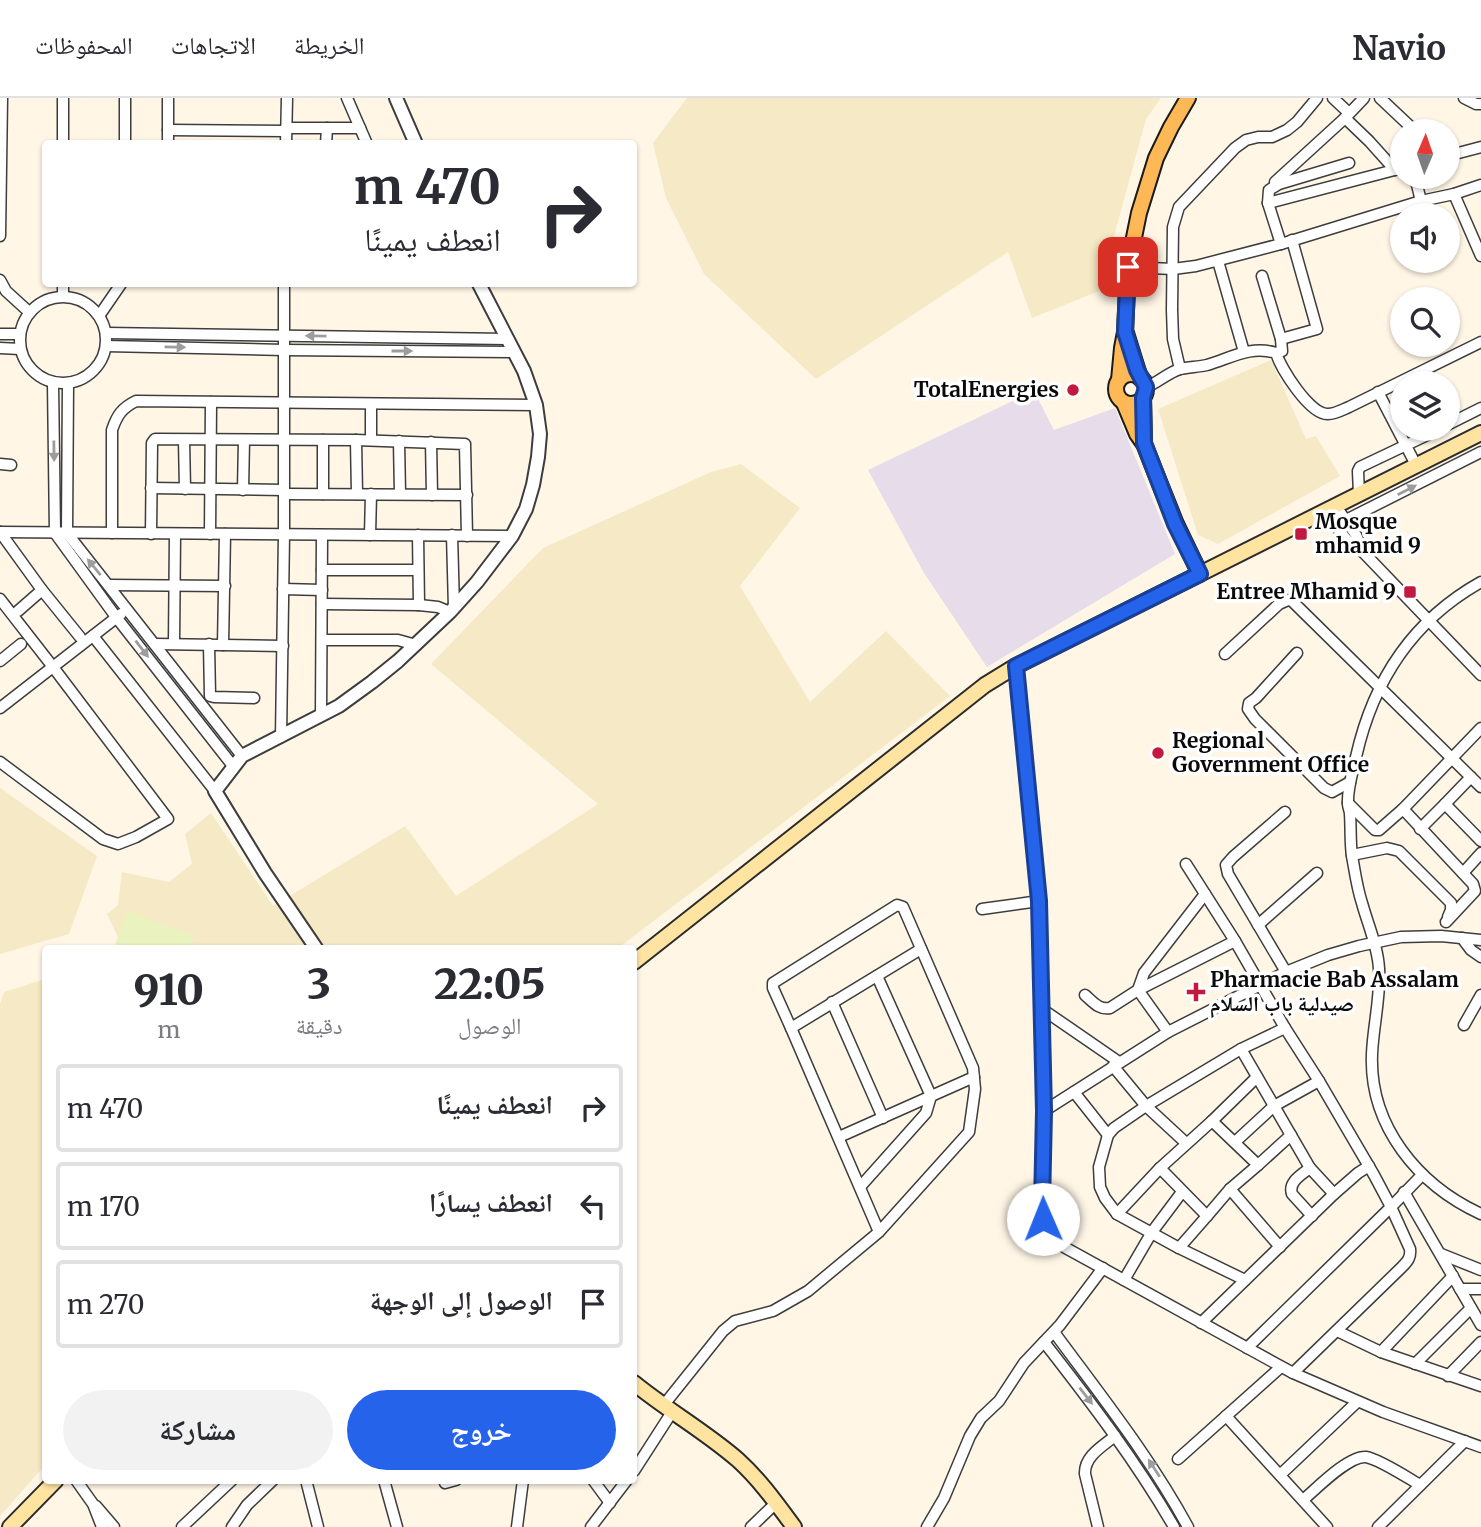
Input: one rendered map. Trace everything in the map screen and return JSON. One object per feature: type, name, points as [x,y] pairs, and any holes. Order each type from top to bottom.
[{"type":"main road","points":[[1188,98],[1161,148],[1146,187],[1133,238],[1128,267],[1125,332],[1116,392],[1144,443],[1175,524],[1200,574]]},
{"type":"main road","points":[[1125,332],[1143,388],[1144,443]]},
{"type":"main road","points":[[1119,380],[1135,375],[1143,388]]},
{"type":"main road","points":[[1124,403],[1133,404],[1143,388]]},
{"type":"main road","points":[[637,960],[985,685],[1016,666],[1481,433]]},
{"type":"main road","points":[[637,1385],[740,1462],[758,1480],[794,1527]]},
{"type":"main road","points":[[10,1527],[52,1484]]},
{"type":"street","points":[[0,236],[2,98]]},
{"type":"street","points":[[63,98],[63,140]]},
{"type":"street","points":[[125,98],[125,140]]},
{"type":"street","points":[[168,98],[168,140]]},
{"type":"street","points":[[286,98],[286,140]]},
{"type":"street","points":[[347,98],[365,140]]},
{"type":"street","points":[[396,98],[414,140]]},
{"type":"street","points":[[1180,369],[1173,339],[1175,216],[1179,207],[1235,148],[1246,140],[1272,137],[1287,130],[1317,98]]},
{"type":"street","points":[[1334,98],[1390,161]]},
{"type":"street","points":[[1280,244],[1268,203],[1271,185],[1363,98]]},
{"type":"street","points":[[1380,98],[1402,119]]},
{"type":"street","points":[[1464,98],[1481,104]]},
{"type":"street","points":[[326,140],[327,128]]},
{"type":"street","points":[[168,130],[360,128]]},
{"type":"street","points":[[202,131],[202,140]]},
{"type":"street","points":[[1460,153],[1481,147]]},
{"type":"street","points":[[1269,190],[1279,184],[1349,163]]},
{"type":"street","points":[[1268,203],[1390,171]]},
{"type":"street","points":[[1128,267],[1173,269],[1218,261],[1481,186]]},
{"type":"street","points":[[1418,189],[1421,201]]},
{"type":"street","points":[[1454,194],[1481,256]]},
{"type":"street","points":[[1281,339],[1317,329],[1292,240]]},
{"type":"street","points":[[1218,261],[1244,352]]},
{"type":"street","points":[[1143,388],[1180,369],[1203,366],[1259,349],[1276,353],[1282,351],[1281,339],[1262,276]]},
{"type":"street","points":[[0,280],[6,291],[29,312]]},
{"type":"street","points":[[63,287],[63,296]]},
{"type":"street","points":[[99,316],[119,287]]},
{"type":"street","points":[[281,737],[284,287]]},
{"type":"street","points":[[215,791],[238,761],[339,706],[416,645],[477,582],[512,536],[526,509],[533,485],[540,434],[536,405],[524,371],[481,287]]},
{"type":"street","points":[[63,296],[89,305],[99,316],[106,333],[106,346],[102,360],[82,380],[53,383],[41,378],[24,360],[19,334],[29,312],[36,305],[63,296]]},
{"type":"street","points":[[106,333],[507,339]]},
{"type":"street","points":[[0,334],[19,334]]},
{"type":"street","points":[[1276,353],[1286,376],[1319,412],[1326,415],[1481,342]]},
{"type":"street","points":[[106,346],[514,352]]},
{"type":"street","points":[[0,348],[20,349]]},
{"type":"street","points":[[53,383],[55,533],[116,617],[238,761]]},
{"type":"street","points":[[68,383],[67,533],[155,644],[238,761]]},
{"type":"street","points":[[1378,392],[1416,465]]},
{"type":"street","points":[[112,533],[112,430],[116,416],[136,401],[536,405]]},
{"type":"street","points":[[210,534],[211,402]]},
{"type":"street","points":[[371,404],[371,440]]},
{"type":"street","points":[[1460,418],[1481,408]]},
{"type":"street","points":[[151,534],[153,441],[157,439],[371,440],[465,444],[467,536]]},
{"type":"street","points":[[184,440],[185,489]]},
{"type":"street","points":[[243,490],[244,440]]},
{"type":"street","points":[[323,440],[323,494]]},
{"type":"street","points":[[356,440],[357,494]]},
{"type":"street","points":[[399,441],[400,494]]},
{"type":"street","points":[[1359,494],[1360,467],[1415,441]]},
{"type":"street","points":[[431,442],[432,495]]},
{"type":"street","points":[[1346,520],[1481,452]]},
{"type":"street","points":[[151,488],[323,494],[467,495]]},
{"type":"street","points":[[370,535],[371,494]]},
{"type":"street","points":[[1330,508],[1346,520],[1363,552]]},
{"type":"street","points":[[1330,508],[1347,540],[1363,552],[1481,675]]},
{"type":"street","points":[[0,532],[512,536]]},
{"type":"street","points":[[0,532],[80,637]]},
{"type":"street","points":[[174,643],[175,534]]},
{"type":"street","points":[[223,645],[225,534]]},
{"type":"street","points":[[321,715],[322,535]]},
{"type":"street","points":[[418,535],[419,605]]},
{"type":"street","points":[[452,536],[452,610]]},
{"type":"street","points":[[322,570],[418,570]]},
{"type":"street","points":[[1481,582],[1452,599],[1428,621],[1408,643],[1379,687],[1360,738],[1348,803],[1356,883],[1380,971],[1372,1054],[1373,1081],[1380,1110],[1394,1140],[1413,1166],[1447,1195],[1481,1214]]},
{"type":"street","points":[[109,585],[225,586]]},
{"type":"street","points":[[283,589],[322,590]]},
{"type":"street","points":[[18,611],[42,590]]},
{"type":"street","points":[[0,599],[168,819],[118,844],[103,839],[0,762]]},
{"type":"street","points":[[1225,654],[1279,604],[1288,600],[1481,787]]},
{"type":"street","points":[[322,604],[419,605],[452,610]]},
{"type":"street","points":[[0,708],[127,609]]},
{"type":"street","points":[[93,636],[215,791],[265,873],[314,945]]},
{"type":"street","points":[[322,640],[398,640],[416,645]]},
{"type":"street","points":[[0,661],[21,644]]},
{"type":"street","points":[[155,644],[282,646]]},
{"type":"street","points":[[209,644],[210,696],[254,698]]},
{"type":"street","points":[[1297,653],[1249,703],[1248,709],[1324,788],[1332,792],[1350,782]]},
{"type":"street","points":[[1016,666],[1039,901],[1044,1111],[1042,1205],[1045,1226],[1053,1238],[1064,1247],[1280,1367],[1357,1402],[1465,1441],[1479,1442]]},
{"type":"street","points":[[1378,830],[1481,728]]},
{"type":"street","points":[[1420,829],[1471,777]]},
{"type":"street","points":[[1348,803],[1378,830],[1393,849]]},
{"type":"street","points":[[1445,804],[1481,841]]},
{"type":"street","points":[[1403,808],[1420,829],[1478,886],[1446,922]]},
{"type":"street","points":[[1285,812],[1226,865],[1228,874],[1286,972]]},
{"type":"street","points":[[1352,855],[1379,849],[1399,850],[1405,855],[1451,903],[1451,911],[1441,936]]},
{"type":"street","points":[[1463,873],[1481,853]]},
{"type":"street","points":[[1186,864],[1369,1166],[1410,1249],[1409,1260],[1293,1373]]},
{"type":"street","points":[[1258,925],[1317,873]]},
{"type":"street","points":[[1138,990],[1144,973],[1205,894]]},
{"type":"street","points":[[982,909],[1039,901]]},
{"type":"street","points":[[637,1466],[668,1409],[723,1331],[735,1321],[773,1311],[808,1291],[879,1232],[969,1132],[975,1089],[973,1068],[903,907],[897,905],[773,983],[772,988],[879,1232]]},
{"type":"street","points":[[1044,1111],[1168,1032],[1286,972],[1328,955],[1401,937],[1441,936],[1481,940]]},
{"type":"street","points":[[1462,938],[1471,950],[1481,957]]},
{"type":"street","points":[[1085,995],[1100,1009],[1110,1008],[1138,990],[1235,941]]},
{"type":"street","points":[[791,1028],[921,949]]},
{"type":"street","points":[[860,1187],[926,1112],[931,1096],[877,976]]},
{"type":"street","points":[[1138,990],[1168,1032]]},
{"type":"street","points":[[1464,1025],[1481,995]]},
{"type":"street","points":[[832,1002],[883,1118]]},
{"type":"street","points":[[1042,1009],[1116,1064],[1146,1106],[1186,1143]]},
{"type":"street","points":[[1245,1280],[1116,1214],[1100,1187],[1099,1167],[1108,1135],[1114,1128],[1241,1049],[1285,1028]]},
{"type":"street","points":[[1241,1049],[1310,1168],[1334,1194]]},
{"type":"street","points":[[839,1137],[974,1077]]},
{"type":"street","points":[[1116,1214],[1160,1168],[1257,1077]]},
{"type":"street","points":[[1235,1142],[1273,1106],[1319,1082]]},
{"type":"street","points":[[1074,1092],[1108,1135]]},
{"type":"street","points":[[1212,1121],[1258,1165]]},
{"type":"street","points":[[1179,1248],[1230,1189],[1292,1135]]},
{"type":"street","points":[[1201,1323],[1334,1194],[1369,1166]]},
{"type":"street","points":[[1160,1168],[1207,1216]]},
{"type":"street","points":[[1310,1168],[1293,1182],[1291,1189],[1292,1194],[1312,1216]]},
{"type":"street","points":[[1247,1348],[1422,1175]]},
{"type":"street","points":[[1230,1189],[1280,1247]]},
{"type":"street","points":[[1124,1280],[1152,1232],[1182,1192]]},
{"type":"street","points":[[1404,1192],[1481,1325]]},
{"type":"street","points":[[1440,1254],[1481,1270]]},
{"type":"street","points":[[927,1527],[944,1498],[965,1446],[981,1418],[999,1401],[1024,1363],[1054,1332],[1103,1268]]},
{"type":"street","points":[[1381,1352],[1453,1276]]},
{"type":"street","points":[[1460,1289],[1481,1289]]},
{"type":"street","points":[[1415,1364],[1471,1308]]},
{"type":"street","points":[[1337,1331],[1381,1352],[1481,1386]]},
{"type":"street","points":[[1054,1332],[1135,1439],[1188,1527]]},
{"type":"street","points":[[1044,1342],[1095,1407],[1142,1474],[1174,1527]]},
{"type":"street","points":[[1448,1376],[1481,1342]]},
{"type":"street","points":[[1178,1459],[1280,1367]]},
{"type":"street","points":[[1280,1475],[1357,1402]]},
{"type":"street","points":[[1226,1416],[1327,1527]]},
{"type":"street","points":[[1098,1527],[1085,1465],[1090,1457],[1115,1436]]},
{"type":"street","points":[[1378,1527],[1465,1441]]},
{"type":"street","points":[[1303,1500],[1357,1458],[1366,1457],[1378,1461],[1420,1485]]},
{"type":"street","points":[[79,1484],[93,1504],[102,1527]]},
{"type":"street","points":[[182,1527],[228,1484]]},
{"type":"street","points":[[232,1527],[247,1505],[269,1484]]},
{"type":"street","points":[[307,1484],[318,1527]]},
{"type":"street","points":[[385,1484],[397,1527]]},
{"type":"street","points":[[517,1527],[522,1484]]},
{"type":"street","points":[[596,1484],[610,1503]]},
{"type":"street","points":[[591,1527],[624,1484]]},
{"type":"street","points":[[751,1527],[776,1503]]},
{"type":"street","points":[[93,1504],[100,1508],[114,1527]]},
{"type":"shaded area","points":[[687,98],[1161,98],[1146,119],[1099,291],[1032,318],[1008,252],[816,379],[704,274],[666,198],[653,143]]},
{"type":"shaded area","points":[[1271,360],[1306,439],[1316,436],[1340,476],[1218,544],[1198,535],[1158,409]]},
{"type":"shaded area","points":[[1034,391],[1054,430],[1115,408],[1175,554],[987,667],[924,573],[868,470]]},
{"type":"shaded area","points":[[741,464],[800,508],[740,586],[810,702],[886,631],[950,696],[622,945],[122,945],[107,914],[118,905],[122,872],[169,882],[192,864],[185,834],[211,813],[273,906],[405,826],[456,896],[598,804],[431,664],[543,548],[711,472]]},
{"type":"shaded area","points":[[0,788],[97,856],[69,934],[0,954]]},
{"type":"shaded area","points":[[42,980],[42,1468],[0,1516],[0,1004],[4,992]]},
{"type":"green space","points":[[127,911],[195,936],[191,945],[115,945]]},
{"type":"place","name":"TotalEnergies","points":[[1073,390]]},
{"type":"place","name":"Mosque mhamid 9","points":[[1301,534]]},
{"type":"place","name":"Entree Mhamid 9","points":[[1410,592]]},
{"type":"place","name":"Regional Government Office","points":[[1158,753]]},
{"type":"place","name":"Pharmacie Bab Assalam صيدلية باب السلام","points":[[1196,992]]},
{"type":"route","points":[[1043,1219],[1044,1111],[1039,901],[1016,666],[1200,574],[1175,524],[1144,443],[1143,398],[1146,387],[1140,378],[1125,332],[1128,267]]}]
